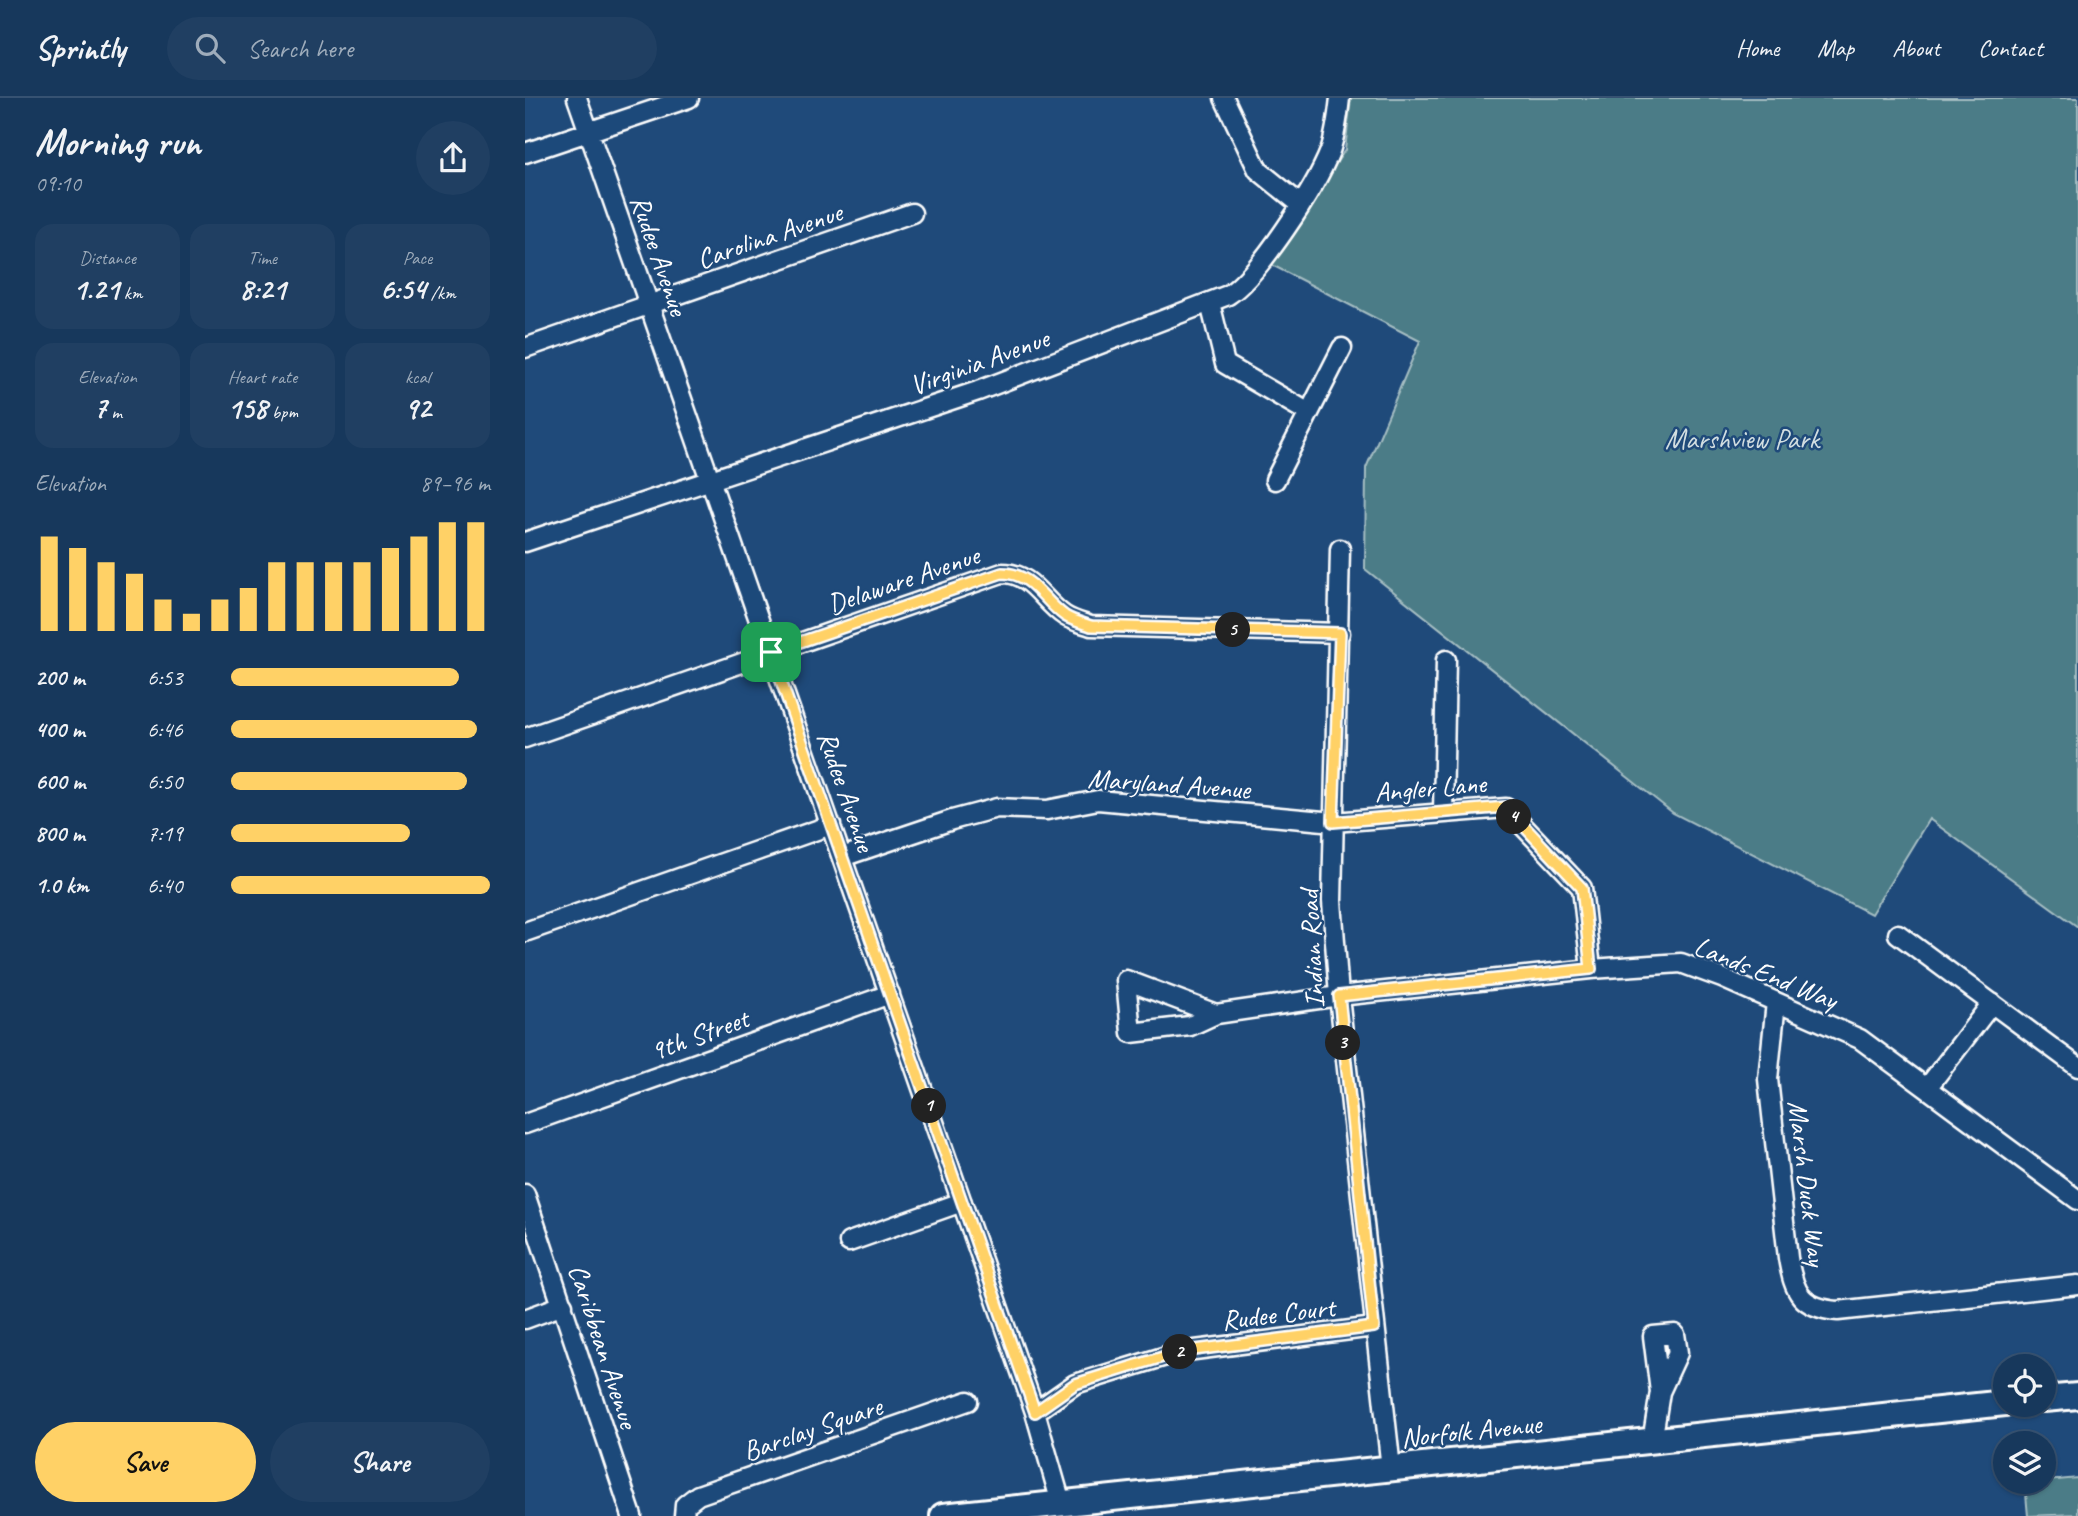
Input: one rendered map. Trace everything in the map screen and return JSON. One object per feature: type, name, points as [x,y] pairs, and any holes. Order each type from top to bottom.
[{"type":"main road","points":[[2056,1398],[2078,1396]]},
{"type":"main road","name":"Norfolk Avenue","points":[[943,1516],[1993,1405]]},
{"type":"street","name":"Rudee Avenue","points":[[577,98],[1035,1412],[1061,1503]]},
{"type":"street","points":[[525,153],[689,98]]},
{"type":"street","points":[[1224,98],[1258,170],[1300,204]]},
{"type":"street","name":"Virginia Avenue","points":[[525,542],[710,478],[978,391],[1210,303],[1243,285],[1255,272],[1300,204],[1329,154],[1338,124],[1340,98]]},
{"type":"street","name":"Carolina Avenue","points":[[525,348],[912,213]]},
{"type":"street","points":[[1210,303],[1225,364],[1309,414]]},
{"type":"street","points":[[1275,480],[1342,348]]},
{"type":"street","name":"Indian Road","points":[[1340,550],[1332,901],[1339,996],[1391,1469]]},
{"type":"street","name":"Delaware Avenue","points":[[525,738],[1002,573],[1015,573],[1028,579],[1063,614],[1091,626],[1340,633]]},
{"type":"street","points":[[1443,813],[1446,660]]},
{"type":"street","name":"Maryland Avenue","points":[[842,857],[952,820],[997,808],[1047,810],[1098,800],[1333,822]]},
{"type":"street","name":"Angler Lane","points":[[1333,822],[1506,807],[1582,888],[1591,969]]},
{"type":"street","points":[[525,932],[831,825]]},
{"type":"street","points":[[1898,934],[2078,1067]]},
{"type":"street","name":"Lands End Way","points":[[1216,1013],[1339,996],[1591,969],[1681,963],[1860,1039],[2075,1191]]},
{"type":"street","points":[[1126,980],[1191,1004],[1216,1013],[1190,1026],[1132,1033],[1126,980]]},
{"type":"street","name":"9th Street","points":[[525,1124],[890,994]]},
{"type":"street","name":"Marsh Duck Way","points":[[1776,1002],[1768,1079],[1787,1258],[1795,1286],[1805,1302],[1818,1309],[1838,1311],[2078,1286]]},
{"type":"street","points":[[1927,1088],[1991,1003]]},
{"type":"street","name":"Caribbean Avenue","points":[[525,1194],[632,1516]]},
{"type":"street","points":[[849,1242],[962,1202]]},
{"type":"street","points":[[525,1319],[563,1305]]},
{"type":"street","name":"Rudee Court","points":[[1035,1412],[1075,1384],[1179,1352],[1374,1327]]},
{"type":"street","points":[[1652,1442],[1660,1392]]},
{"type":"street","name":"Barclay Square","points":[[684,1516],[685,1505],[698,1495],[968,1401]]},
{"type":"green space","name":"Marshview Park","points":[[1351,98],[2078,98],[2078,927],[1929,819],[1871,914],[1673,813],[1365,569],[1366,468],[1420,341],[1270,264],[1345,150]]},
{"type":"green space","points":[[2078,1478],[2078,1514],[2028,1516],[2026,1494],[2056,1494],[2056,1480]]},
{"type":"route","points":[[1002,573],[1015,573],[1028,579],[1063,614],[1074,621],[1091,626],[1340,633],[1333,822],[1506,807],[1582,888],[1591,969],[1339,996],[1374,1327],[1179,1352],[1075,1384],[1035,1412],[771,652],[1002,573]]}]
